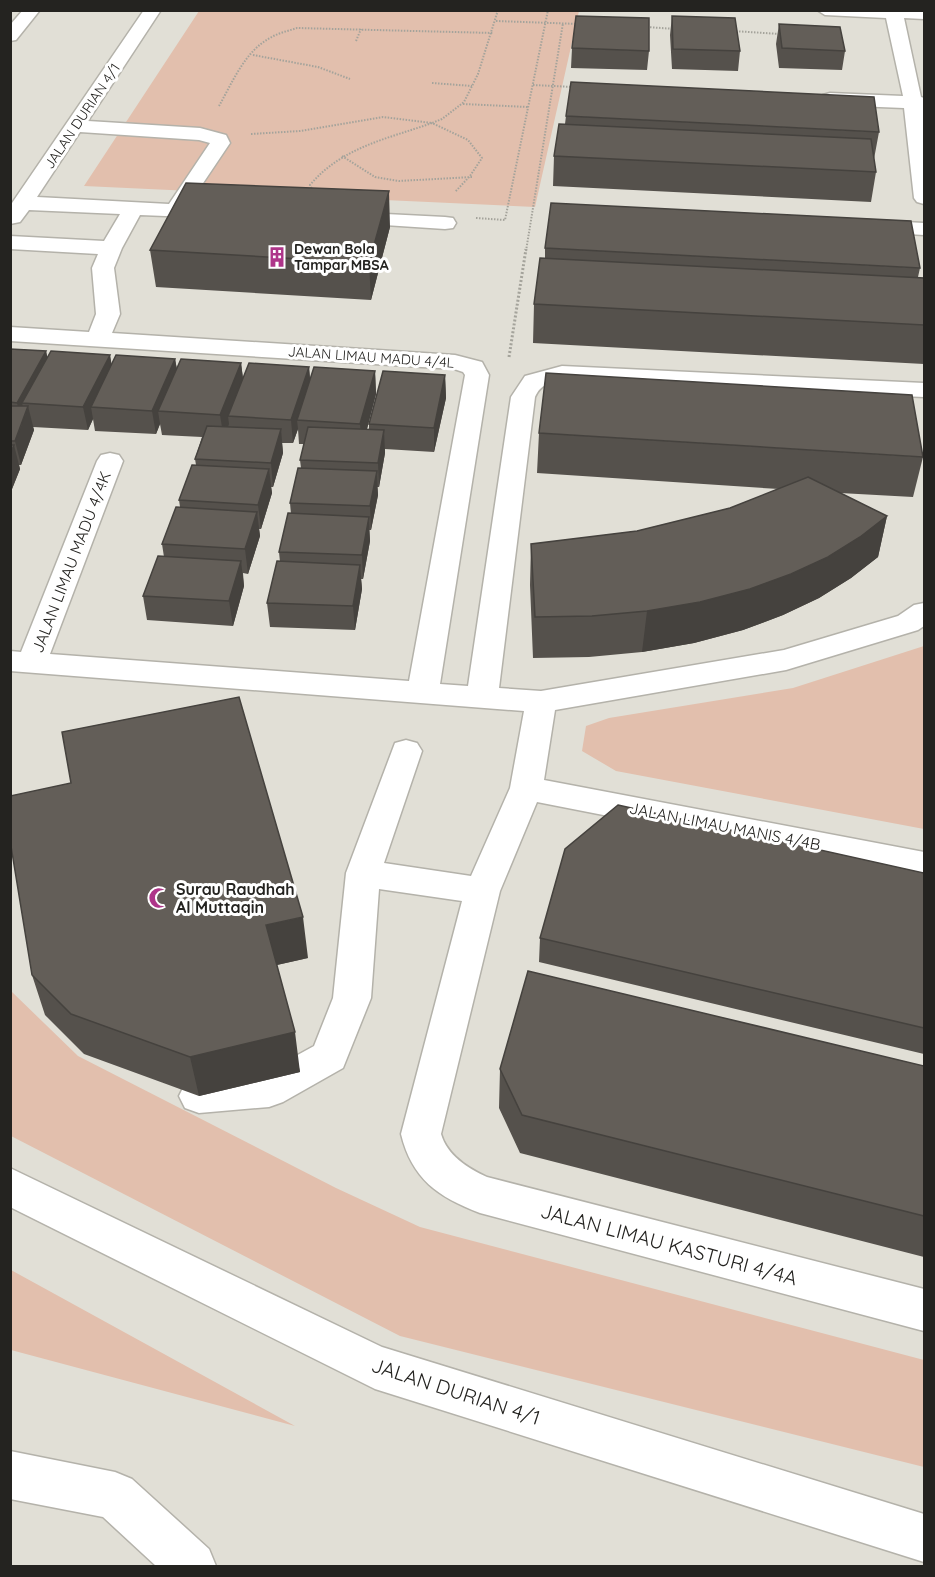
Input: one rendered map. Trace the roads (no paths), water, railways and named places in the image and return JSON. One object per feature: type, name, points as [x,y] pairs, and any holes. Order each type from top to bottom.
[{"type":"street","points":[[10,36],[32,10]]},
{"type":"street","name":"JALAN DURIAN 4/1","points":[[10,222],[153,10]]},
{"type":"street","points":[[825,10],[924,14]]},
{"type":"street","points":[[894,13],[919,103],[924,198]]},
{"type":"street","points":[[808,98],[919,103]]},
{"type":"street","points":[[75,126],[200,134],[219,139],[220,144],[175,210]]},
{"type":"street","points":[[23,203],[234,213]]},
{"type":"street","points":[[98,339],[108,314],[103,268],[133,208]]},
{"type":"street","points":[[321,209],[445,223]]},
{"type":"street","points":[[842,224],[924,229]]},
{"type":"street","points":[[10,242],[111,248]]},
{"type":"street","name":"JALAN LIMAU MADU 4/4L","points":[[10,334],[455,362],[473,368],[477,375],[423,692]]},
{"type":"street","points":[[482,697],[523,397],[529,383],[540,377],[562,373],[924,390]]},
{"type":"street","name":"JALAN LIMAU MADU 4/4K","points":[[21,661],[110,461]]},
{"type":"street","points":[[21,661],[541,702],[786,660],[908,623],[924,612]]},
{"type":"street","points":[[363,873],[482,891],[526,788],[541,702]]},
{"type":"street","points":[[199,1096],[269,1090],[329,1057],[352,998],[363,873],[406,751]]},
{"type":"street","name":"JALAN LIMAU MANIS 4/4B","points":[[526,788],[924,865]]},
{"type":"street","name":"JALAN LIMAU KASTURI 4/4A","points":[[482,891],[421,1134],[426,1153],[458,1183],[480,1194],[924,1310]]},
{"type":"street","name":"JALAN DURIAN 4/1","points":[[10,1186],[375,1367],[924,1538]]},
{"type":"street","points":[[10,1475],[115,1496],[192,1566]]},
{"type":"place","name":"Dewan Bola Tampar MBSA","points":[[277,257]]},
{"type":"place","name":"Surau Raudhah Al Muttaqin","points":[[159,898]]}]
